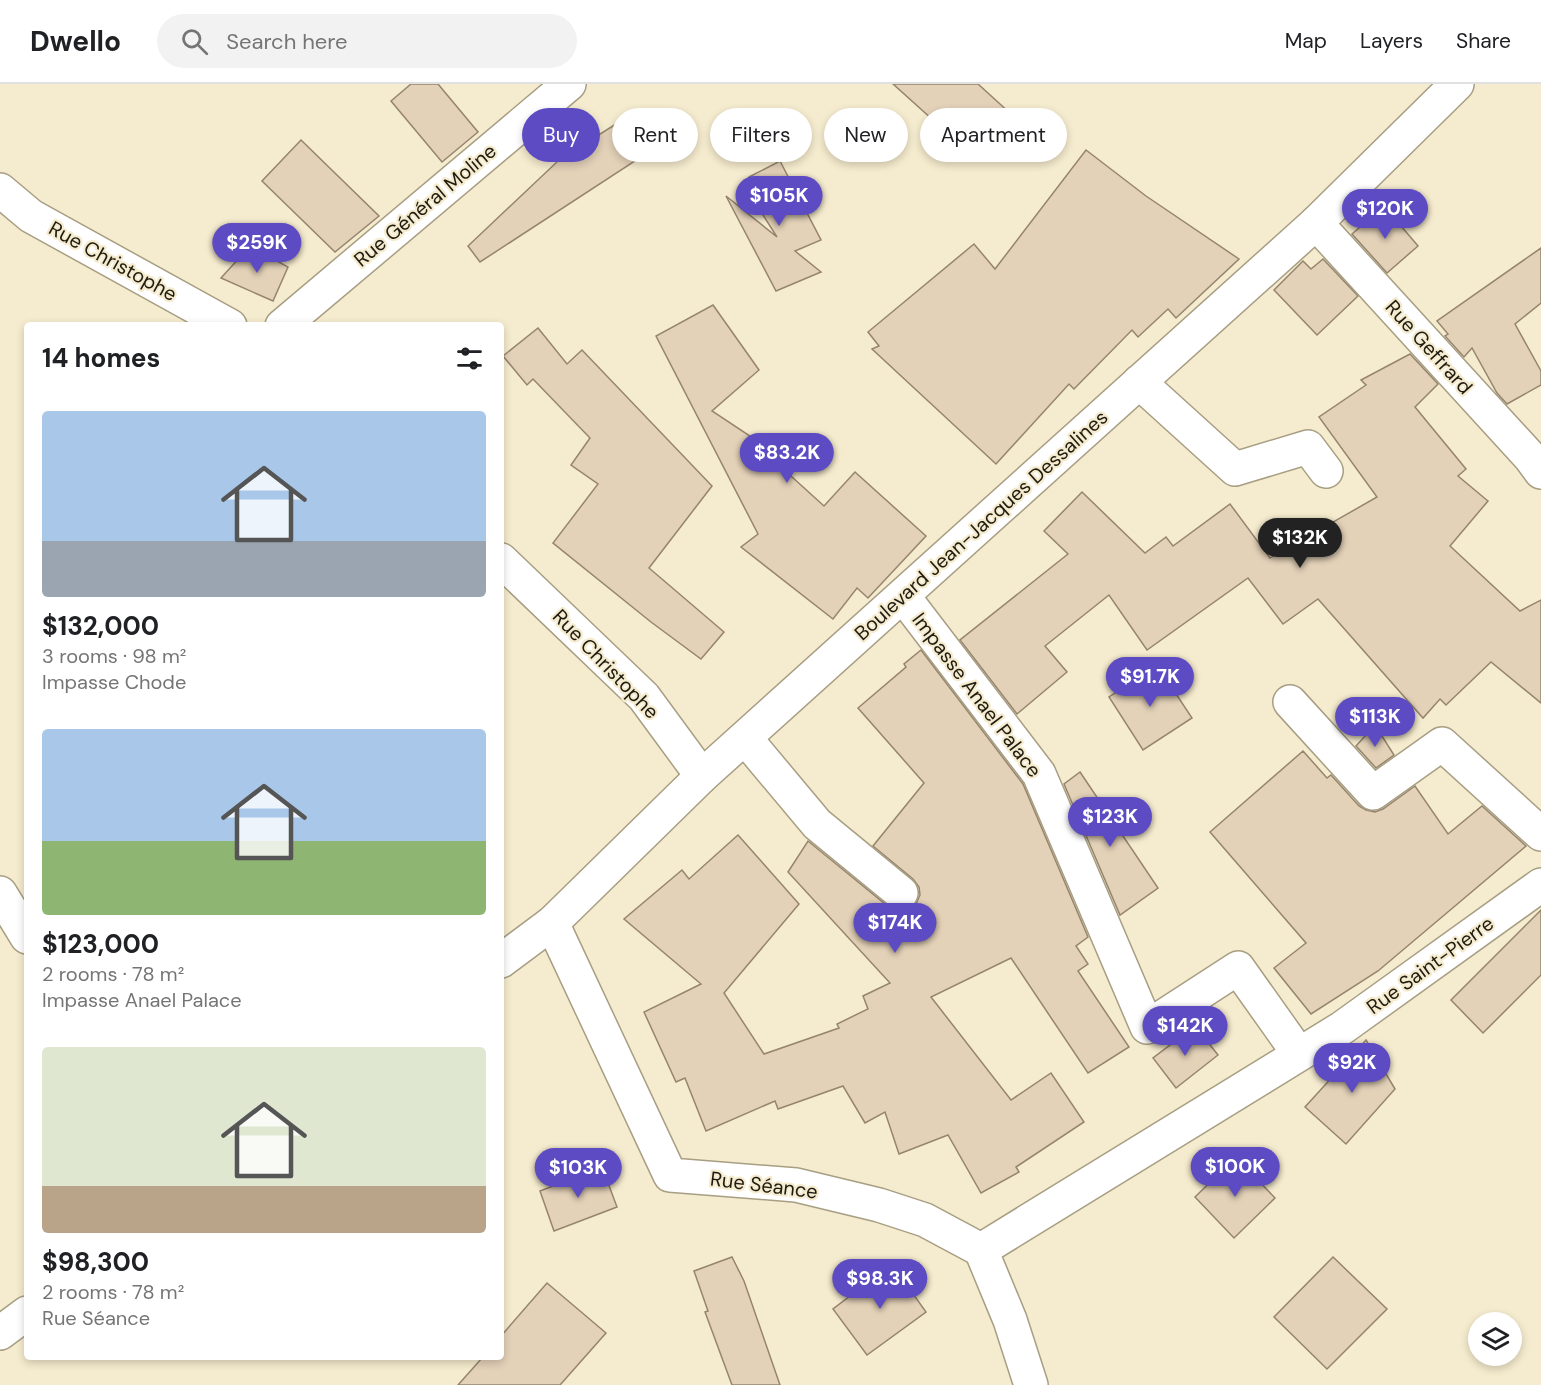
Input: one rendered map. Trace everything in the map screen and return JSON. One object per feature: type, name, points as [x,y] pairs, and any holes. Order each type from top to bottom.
[{"type":"street","name":"Rue Général Moline","points":[[287,322],[569,84]]},
{"type":"street","name":"Boulevard Jean-Jacques Dessalines","points":[[504,959],[552,923],[702,776],[1316,223],[1458,84]]},
{"type":"street","name":"Rue Christophe","points":[[0,190],[31,216],[223,322]]},
{"type":"street","name":"Rue Geffrard","points":[[1316,223],[1530,457],[1541,472]]},
{"type":"street","points":[[1139,382],[1235,469],[1308,447],[1326,471]]},
{"type":"street","name":"Rue Christophe","points":[[504,563],[644,697],[702,776]]},
{"type":"street","name":"Impasse Anael Palace","points":[[903,596],[1039,774],[1147,1027],[1238,968],[1299,1054]]},
{"type":"street","points":[[1290,702],[1373,793],[1442,744],[1541,834]]},
{"type":"street","points":[[745,738],[817,824],[902,893]]},
{"type":"street","name":"Rue Saint-Pierre","points":[[981,1250],[1342,1028],[1541,885]]},
{"type":"street","points":[[0,893],[24,932]]},
{"type":"street","name":"Rue Séance","points":[[552,923],[670,1175],[796,1185],[868,1202],[925,1220],[981,1250]]},
{"type":"street","points":[[981,1250],[1010,1320],[1031,1385]]},
{"type":"street","points":[[0,1333],[24,1315]]},
{"type":"building","points":[[411,84],[438,84],[478,132],[442,162],[391,101]]},
{"type":"building","points":[[893,84],[978,84],[1004,108],[920,108]]},
{"type":"building","points":[[612,126],[612,162],[633,162],[480,262],[468,246],[557,162],[600,162],[600,134]]},
{"type":"building","points":[[301,140],[379,216],[335,252],[262,181]]},
{"type":"building","points":[[1086,150],[1146,196],[1239,259],[1176,318],[1168,309],[1138,337],[1132,330],[1074,389],[1069,384],[996,464],[872,349],[879,346],[868,332],[974,244],[995,269]]},
{"type":"building","points":[[781,162],[821,240],[795,251],[821,272],[776,291],[726,196],[777,237],[749,193],[749,177]]},
{"type":"building","points":[[1384,206],[1418,246],[1387,273],[1352,234]]},
{"type":"building","points":[[250,246],[288,267],[273,301],[221,278]]},
{"type":"building","points":[[1541,248],[1541,303],[1515,324],[1541,371],[1541,385],[1507,404],[1497,393],[1472,348],[1464,357],[1445,336],[1448,334],[1437,321]]},
{"type":"building","points":[[1323,259],[1358,296],[1317,335],[1274,290],[1303,261],[1311,269]]},
{"type":"building","points":[[713,305],[759,370],[712,411],[762,444],[760,448],[824,506],[855,472],[926,536],[868,598],[857,588],[833,619],[741,547],[758,534],[656,336]]},
{"type":"building","points":[[538,328],[567,364],[582,350],[712,486],[649,568],[724,632],[701,659],[553,543],[598,484],[571,465],[590,438],[533,379],[527,385],[504,355]]},
{"type":"building","points":[[1410,354],[1438,384],[1415,407],[1466,469],[1458,476],[1488,501],[1450,546],[1520,611],[1541,600],[1541,703],[1491,662],[1446,705],[1440,699],[1423,718],[1318,599],[1283,624],[1248,578],[1147,650],[1109,595],[1045,646],[1067,672],[1017,714],[960,640],[1068,554],[1044,531],[1082,492],[1145,553],[1166,537],[1173,546],[1230,504],[1270,558],[1377,497],[1319,417],[1366,385],[1361,380]]},
{"type":"building","points":[[921,650],[1023,784],[1088,937],[1076,946],[1088,964],[1078,971],[1129,1047],[1088,1073],[1011,958],[931,997],[1011,1100],[1051,1073],[1084,1122],[1016,1167],[1019,1172],[981,1193],[948,1135],[899,1154],[885,1112],[865,1123],[843,1086],[778,1109],[775,1101],[706,1131],[685,1078],[676,1082],[644,1012],[701,984],[624,919],[682,870],[689,879],[738,835],[799,904],[724,993],[764,1054],[839,1028],[837,1024],[868,1009],[863,996],[890,983],[788,872],[808,841],[890,908],[899,912],[907,911],[916,904],[920,895],[919,887],[913,879],[873,846],[924,783],[858,708],[906,667],[904,664]]},
{"type":"building","points":[[1157,665],[1192,718],[1143,750],[1109,697]]},
{"type":"building","points":[[1375,725],[1394,755],[1376,768],[1356,746]]},
{"type":"building","points":[[1303,751],[1327,778],[1331,775],[1359,806],[1366,810],[1375,812],[1383,809],[1415,786],[1448,834],[1482,806],[1526,846],[1378,971],[1311,1014],[1274,968],[1306,943],[1210,832]]},
{"type":"building","points":[[1080,772],[1158,888],[1120,915],[1064,784]]},
{"type":"building","points":[[1541,910],[1541,975],[1483,1033],[1451,1000]]},
{"type":"building","points":[[1195,1026],[1218,1055],[1176,1088],[1153,1058]]},
{"type":"building","points":[[1366,1040],[1395,1089],[1346,1144],[1305,1107]]},
{"type":"building","points":[[1236,1157],[1275,1198],[1234,1238],[1195,1197]]},
{"type":"building","points":[[602,1167],[617,1207],[554,1231],[540,1191]]},
{"type":"building","points":[[732,1257],[744,1281],[780,1385],[732,1385],[705,1312],[708,1311],[694,1271]]},
{"type":"building","points":[[1333,1257],[1387,1309],[1327,1369],[1274,1317]]},
{"type":"building","points":[[892,1264],[926,1312],[867,1355],[833,1309]]},
{"type":"building","points":[[547,1283],[606,1333],[560,1385],[458,1385],[480,1360],[504,1360],[504,1333]]}]
